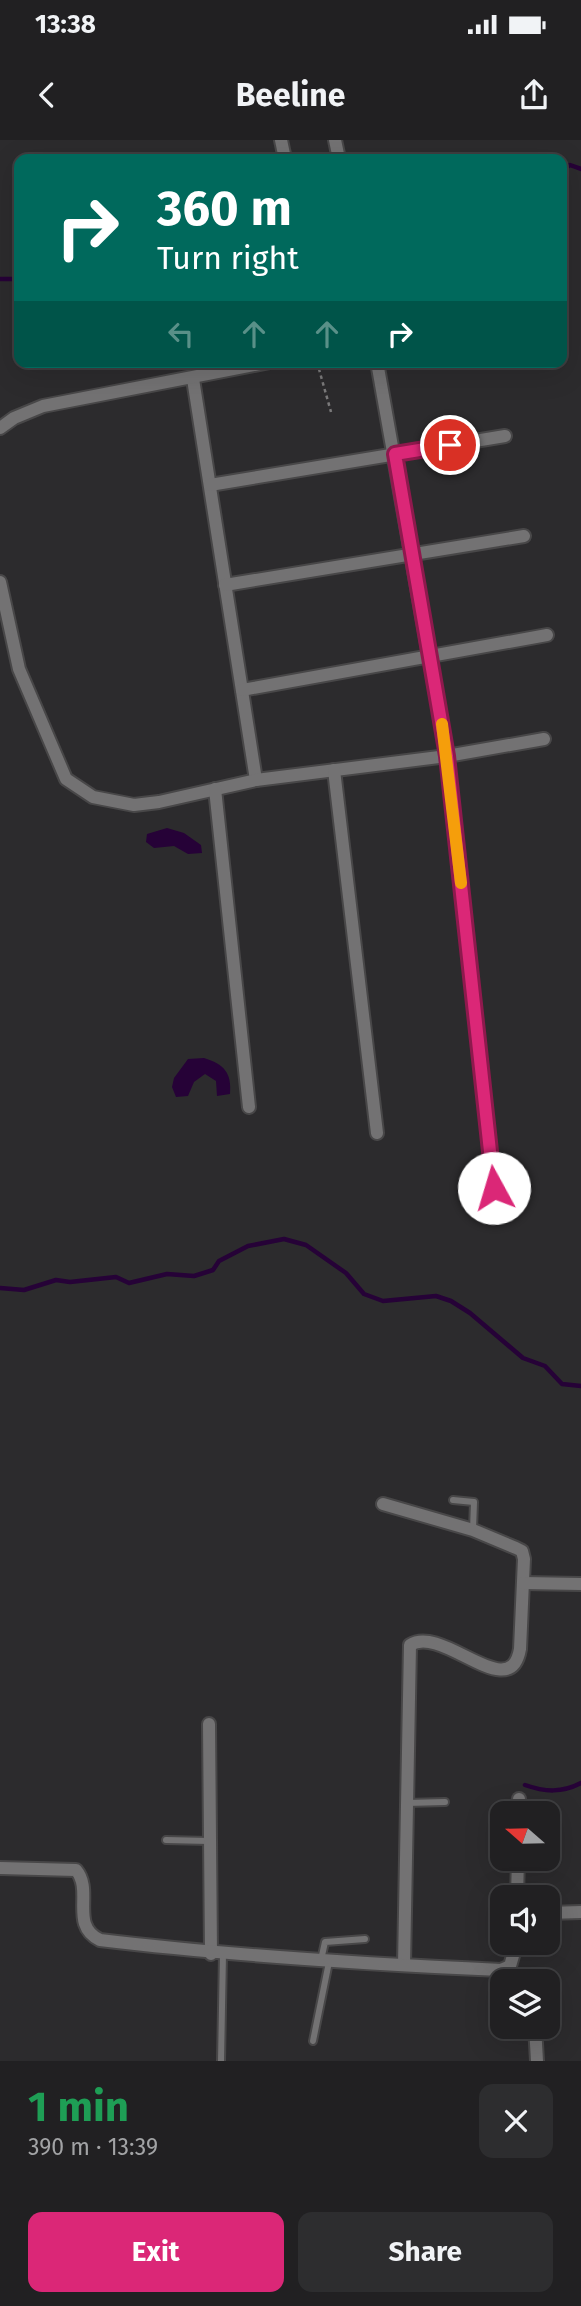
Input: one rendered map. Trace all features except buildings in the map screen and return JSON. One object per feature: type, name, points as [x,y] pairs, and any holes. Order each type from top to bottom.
[{"type":"street","points":[[0,428],[13,418],[43,406],[243,368]]},
{"type":"street","points":[[378,368],[447,756],[494,1188]]},
{"type":"street","points":[[193,379],[256,780]]},
{"type":"street","points":[[209,485],[505,436]]},
{"type":"street","points":[[225,585],[524,536]]},
{"type":"street","points":[[0,582],[19,669],[66,779],[93,797],[134,805],[256,780],[447,756],[544,739]]},
{"type":"street","points":[[242,690],[547,635]]},
{"type":"street","points":[[334,770],[377,1133]]},
{"type":"street","points":[[215,789],[249,1107]]},
{"type":"street","points":[[383,1504],[472,1530],[522,1551],[520,1649],[518,1662],[512,1668],[505,1670],[473,1663],[459,1651],[425,1640],[410,1645],[404,1965]]},
{"type":"street","points":[[523,1583],[581,1584]]},
{"type":"street","points":[[209,1724],[210,1841],[217,1954]]},
{"type":"street","points":[[0,1868],[76,1870],[82,1889],[83,1924],[88,1934],[100,1940],[217,1954],[490,1969]]},
{"type":"street","points":[[560,1913],[581,1912]]},
{"type":"street","points":[[536,2039],[537,2061]]},
{"type":"lane","points":[[453,1500],[474,1502],[472,1530]]},
{"type":"lane","points":[[406,1802],[445,1802]]},
{"type":"lane","points":[[166,1840],[210,1841]]},
{"type":"lane","points":[[313,2041],[326,1941],[365,1939]]},
{"type":"lane","points":[[217,1954],[221,2061]]},
{"type":"path","points":[[319,368],[331,412]]},
{"type":"shaded area","points":[[167,828],[184,833],[201,845],[202,853],[188,854],[174,846],[154,848],[146,842],[147,834]]},
{"type":"shaded area","points":[[204,1058],[217,1063],[225,1070],[230,1080],[230,1094],[217,1096],[216,1081],[205,1074],[194,1082],[188,1096],[176,1097],[172,1087],[174,1078],[188,1059]]},
{"type":"waterway","points":[[567,167],[570,165],[581,169]]},
{"type":"waterway","points":[[0,279],[14,279]]},
{"type":"waterway","points":[[0,1288],[24,1290],[56,1280],[70,1282],[116,1277],[129,1283],[167,1274],[194,1276],[213,1270],[219,1261],[248,1246],[284,1239],[306,1245],[346,1273],[364,1294],[383,1301],[436,1296],[451,1301],[470,1313],[523,1358],[545,1366],[562,1384],[581,1386]]},
{"type":"waterway","points":[[525,1785],[553,1790],[567,1789],[581,1783]]},
{"type":"slow traffic","points":[[442,724],[461,883]]},
{"type":"route","points":[[450,445],[395,454],[447,756],[494,1188]]}]
